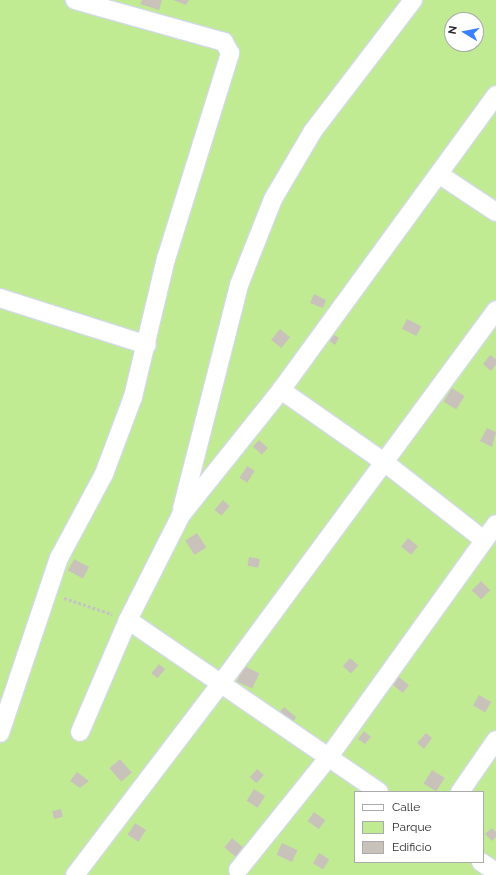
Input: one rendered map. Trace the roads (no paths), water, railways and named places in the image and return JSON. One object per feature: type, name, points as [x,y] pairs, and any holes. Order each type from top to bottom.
[{"type":"street","points":[[0,733],[22,672],[46,592],[59,558],[104,474],[133,397],[147,345],[166,259],[230,53],[224,42],[75,0]]},
{"type":"street","points":[[181,515],[239,285],[273,199],[313,131],[414,0]]},
{"type":"street","points":[[80,732],[128,620],[181,515],[281,390],[440,175],[496,95]]},
{"type":"street","points":[[440,175],[496,212]]},
{"type":"street","points":[[0,298],[147,345]]},
{"type":"street","points":[[74,875],[222,682],[496,310]]},
{"type":"street","points":[[281,390],[384,462],[484,540]]},
{"type":"street","points":[[238,870],[328,758],[496,524]]},
{"type":"street","points":[[128,620],[222,682],[252,707],[378,791]]},
{"type":"street","points":[[461,791],[496,740]]},
{"type":"street","points":[[482,863],[496,872]]}]
